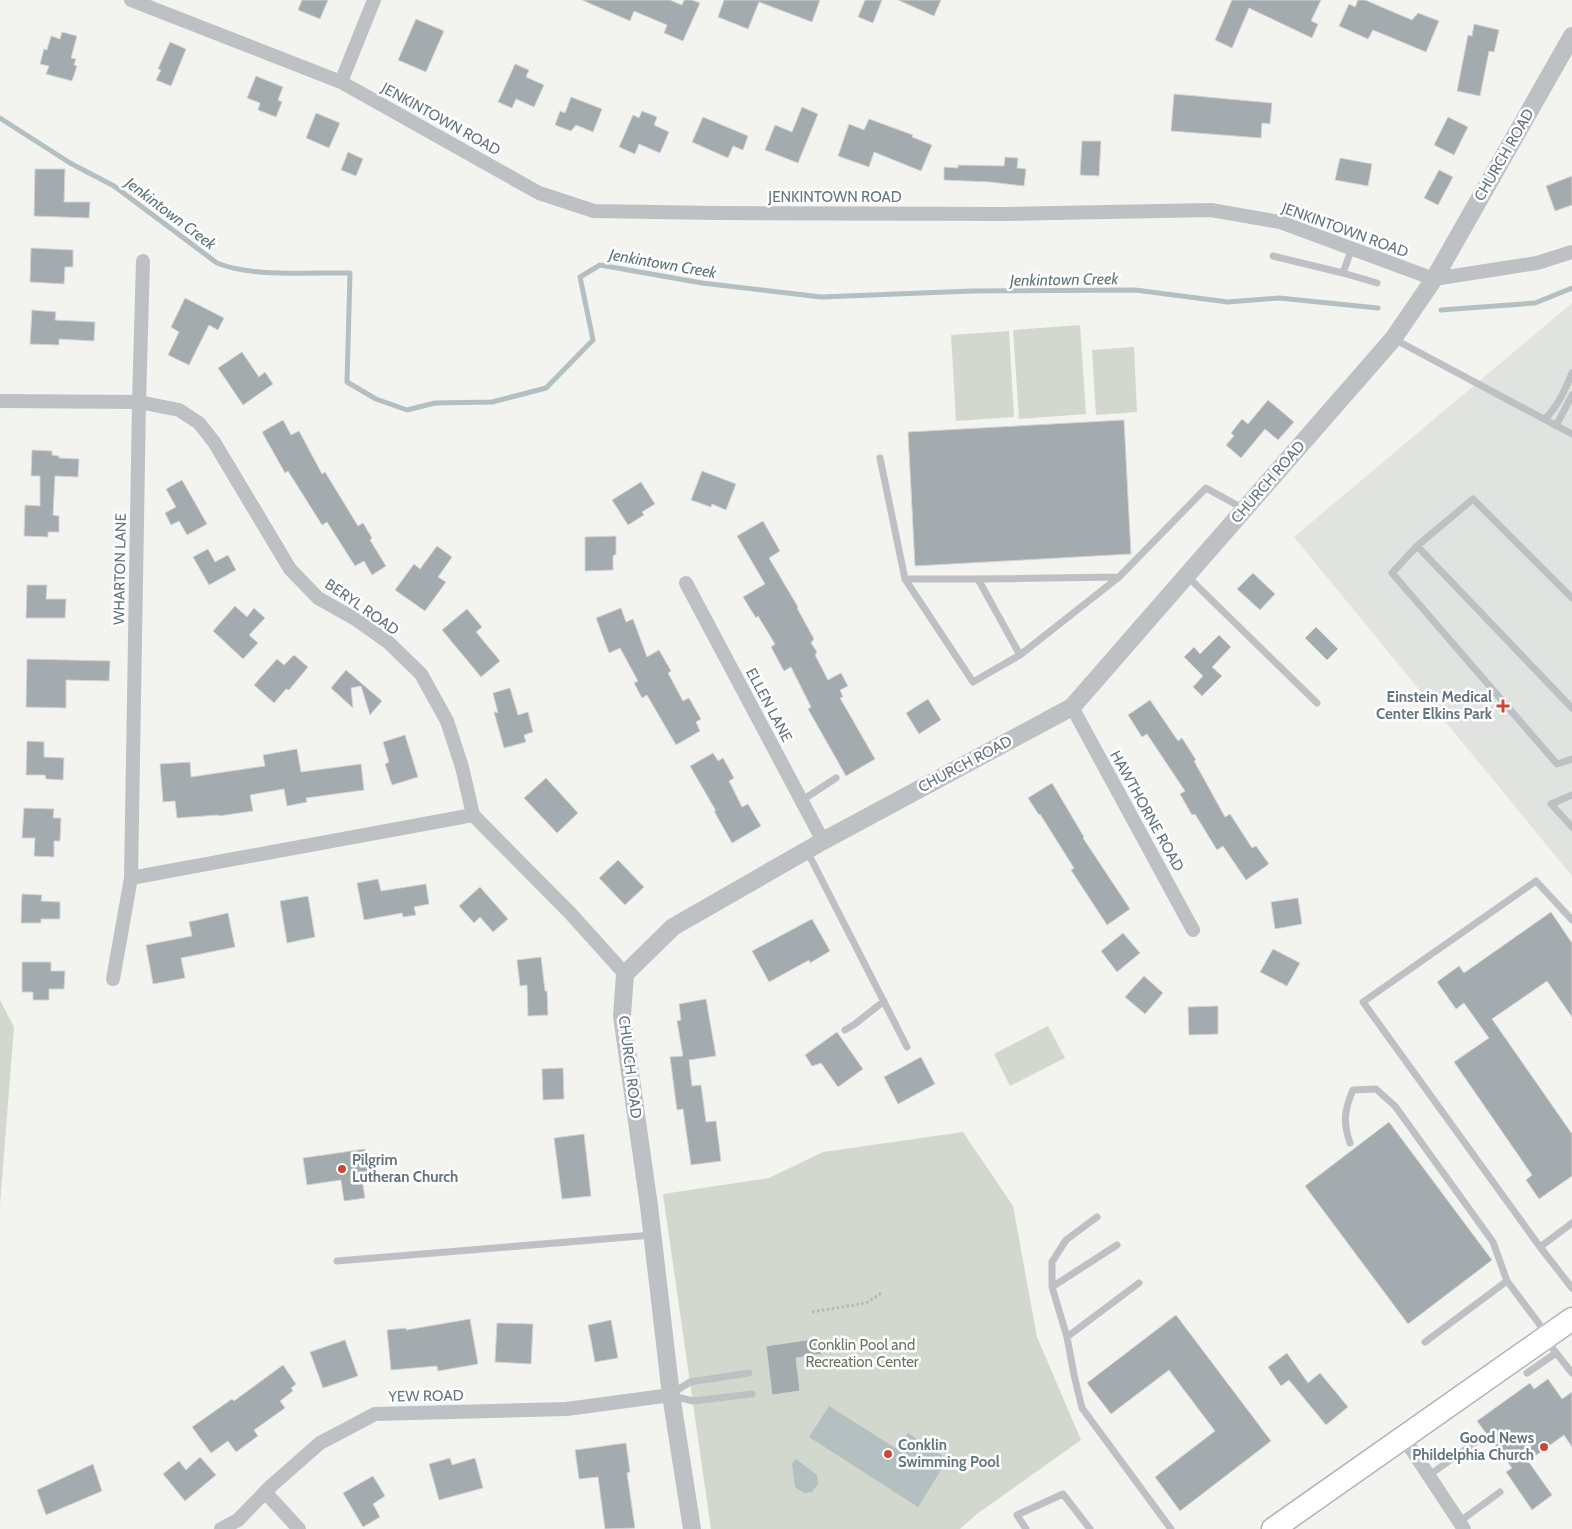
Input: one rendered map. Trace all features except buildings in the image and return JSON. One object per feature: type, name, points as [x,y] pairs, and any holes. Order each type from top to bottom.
[{"type":"main road","points":[[1273,1529],[1404,1438],[1550,1342],[1572,1319]]},
{"type":"street","name":"JENKINTOWN ROAD","points":[[132,0],[341,82],[539,193],[594,211],[1006,214],[1211,210],[1280,222],[1434,278],[1537,263],[1572,252]]},
{"type":"street","points":[[341,82],[374,0]]},
{"type":"street","name":"CHURCH ROAD","points":[[692,1529],[670,1395],[653,1235],[622,1016],[625,974],[673,927],[823,842],[1072,707],[1393,339],[1434,278],[1572,36]]},
{"type":"street","name":"WHARTON LANE","points":[[113,979],[131,878],[143,261]]},
{"type":"street","name":"BERYL ROAD","points":[[0,401],[139,402],[180,410],[199,422],[214,442],[290,569],[318,598],[356,620],[388,642],[421,674],[447,721],[462,768],[473,815]]},
{"type":"street","name":"ELLEN LANE","points":[[686,583],[823,842]]},
{"type":"street","name":"HAWTHORNE ROAD","points":[[1072,707],[1194,930]]},
{"type":"street","points":[[131,878],[473,815],[571,914],[625,974]]},
{"type":"street","name":"YEW ROAD","points":[[221,1529],[238,1520],[265,1492],[320,1443],[375,1414],[567,1409],[670,1395]]},
{"type":"street","points":[[1404,1438],[1462,1526]]},
{"type":"street","points":[[265,1492],[299,1529]]},
{"type":"lane","points":[[1343,273],[1352,248]]},
{"type":"lane","points":[[1273,256],[1376,283]]},
{"type":"lane","points":[[1393,339],[1572,434]]},
{"type":"lane","points":[[1545,419],[1561,398],[1572,373]]},
{"type":"lane","points":[[1556,426],[1572,395]]},
{"type":"lane","points":[[880,458],[906,579],[973,682],[1020,655],[1119,577],[1206,488],[1244,510]]},
{"type":"lane","points":[[1572,598],[1473,499],[1417,546],[1392,574],[1557,764],[1572,760]]},
{"type":"lane","points":[[1417,546],[1572,708]]},
{"type":"lane","points":[[1186,576],[1317,703]]},
{"type":"lane","points":[[906,579],[1119,577]]},
{"type":"lane","points":[[978,579],[1020,655]]},
{"type":"lane","points":[[801,801],[836,778]]},
{"type":"lane","points":[[1572,795],[1551,804],[1572,828]]},
{"type":"lane","points":[[807,851],[907,1046]]},
{"type":"lane","points":[[1572,920],[1536,881],[1363,1002],[1540,1247],[1572,1288]]},
{"type":"lane","points":[[845,1030],[884,1001]]},
{"type":"lane","points":[[1350,1143],[1345,1130],[1346,1105],[1353,1090],[1376,1089],[1395,1106],[1493,1242],[1507,1281],[1572,1373]]},
{"type":"lane","points":[[1096,1217],[1066,1240],[1052,1262],[1052,1287],[1067,1337],[1082,1408],[1171,1529]]},
{"type":"lane","points":[[1540,1247],[1572,1223]]},
{"type":"lane","points":[[337,1261],[653,1235]]},
{"type":"lane","points":[[1052,1287],[1118,1245]]},
{"type":"lane","points":[[1425,1342],[1507,1281]]},
{"type":"lane","points":[[1067,1337],[1140,1283]]},
{"type":"lane","points":[[1527,1373],[1550,1342]]},
{"type":"lane","points":[[670,1395],[690,1382],[749,1372]]},
{"type":"lane","points":[[670,1395],[693,1401],[752,1394]]},
{"type":"lane","points":[[1428,1476],[1480,1439]]},
{"type":"lane","points":[[1462,1526],[1500,1492]]},
{"type":"lane","points":[[1026,1529],[1017,1515],[1064,1494],[1090,1529]]},
{"type":"path","points":[[812,1312],[866,1303],[883,1292]]},
{"type":"shaded area","name":"Einstein Medical Center Elkins Park","points":[[1572,303],[1572,876],[1294,537]]},
{"type":"shaded area","name":"Conklin Swimming Pool","points":[[829,1406],[897,1449],[908,1433],[948,1459],[918,1507],[809,1437]]},
{"type":"shaded area","points":[[796,1459],[817,1475],[818,1484],[812,1492],[804,1493],[795,1487],[792,1464]]},
{"type":"green space","points":[[1080,325],[1086,414],[1019,419],[1013,330]]},
{"type":"green space","points":[[1009,331],[1014,417],[956,421],[951,335]]},
{"type":"green space","points":[[1134,347],[1137,412],[1096,415],[1092,350]]},
{"type":"green space","points":[[0,1000],[14,1027],[0,1205]]},
{"type":"green space","points":[[1048,1026],[1065,1058],[1010,1086],[994,1054]]},
{"type":"green space","name":"Conklin Pool and Recreation Center","points":[[963,1132],[1013,1206],[1037,1337],[1081,1440],[977,1514],[960,1529],[711,1529],[663,1194],[769,1178],[823,1152]]},
{"type":"waterway","name":"Jenkintown Creek","points":[[0,118],[70,163],[114,186],[217,263],[248,271],[350,273],[347,382],[376,399],[407,410],[435,403],[492,402],[546,388],[593,340],[580,277],[600,265],[702,283],[821,297],[972,291],[1135,290],[1228,302],[1279,298],[1378,308]]},
{"type":"waterway","name":"Jenkintown Creek","points":[[1441,310],[1535,303],[1572,288]]},
{"type":"place","name":"Einstein Medical Center Elkins Park","points":[[1503,706]]},
{"type":"place","name":"Pilgrim Lutheran Church","points":[[342,1169]]},
{"type":"place","name":"Good News Phildelphia Church","points":[[1544,1447]]},
{"type":"place","name":"Conklin Swimming Pool","points":[[888,1454]]}]
